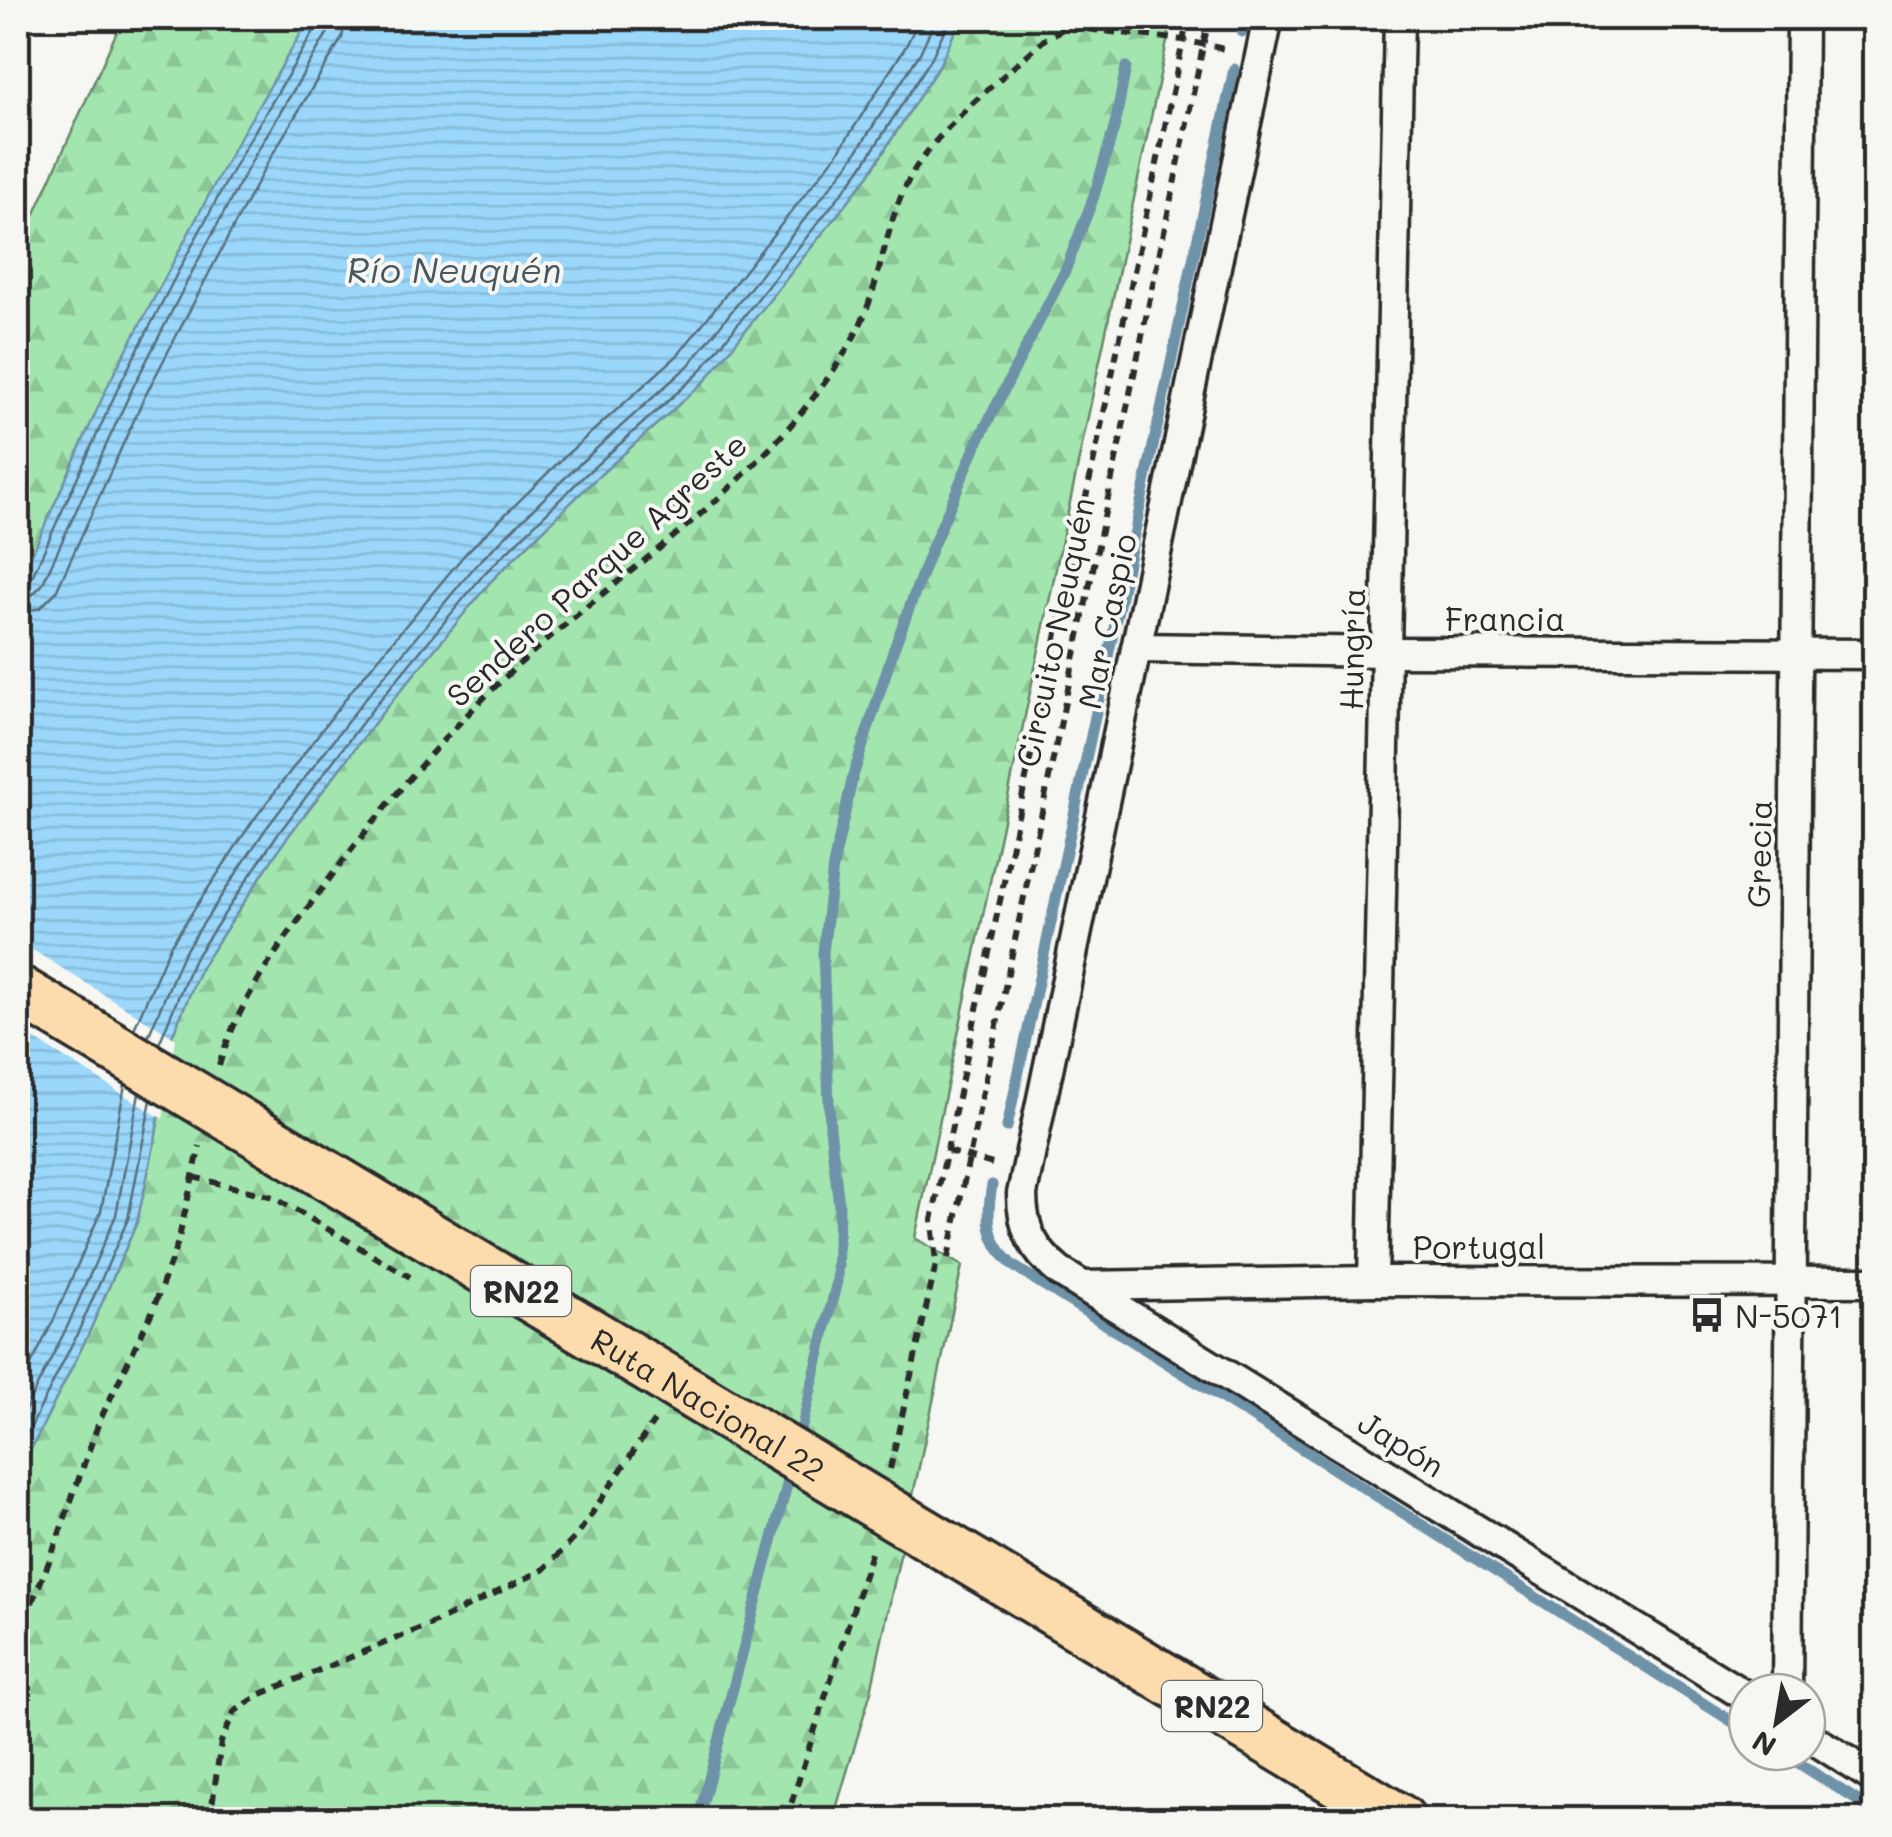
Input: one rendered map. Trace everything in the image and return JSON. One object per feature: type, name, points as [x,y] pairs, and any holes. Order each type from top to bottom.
[{"type":"highway","name":"Ruta Nacional 22","points":[[18,990],[1401,1820]]},
{"type":"street","name":"Mar Caspio","points":[[1029,1238],[1022,1216],[1026,1173],[1268,18]]},
{"type":"street","name":"Hungría","points":[[1373,1281],[1399,18]]},
{"type":"street","name":"Grecia","points":[[1787,1672],[1802,18]]},
{"type":"street","name":"Francia","points":[[1136,648],[1874,654]]},
{"type":"street","name":"Japón","points":[[1029,1238],[1042,1257],[1082,1286],[1727,1685]]},
{"type":"street","name":"Portugal","points":[[1082,1286],[1373,1281],[1874,1282]]},
{"type":"street","points":[[1827,1748],[1874,1778]]},
{"type":"path","points":[[932,1220],[1188,18]]},
{"type":"path","name":"Circuito Neuquén","points":[[948,1258],[1209,18]]},
{"type":"path","name":"Sendero Parque Agreste","points":[[216,1078],[249,995],[278,948],[407,782],[486,697],[558,630],[646,561],[734,482],[782,434],[830,374],[864,318],[897,206],[920,161],[953,124],[1046,38],[1061,30],[1078,28],[1183,40],[1260,56]]},
{"type":"path","points":[[18,1636],[99,1422],[152,1312],[178,1242],[204,1129]]},
{"type":"path","points":[[948,1151],[1026,1173]]},
{"type":"path","points":[[210,1820],[221,1742],[234,1712],[261,1694],[436,1622],[544,1570],[576,1537],[654,1421]]},
{"type":"green space","points":[[123,18],[310,18],[60,495],[18,585],[18,251]]},
{"type":"green space","points":[[961,18],[1172,18],[915,1238],[962,1266],[871,1691],[833,1819],[18,1820],[18,1475],[88,1335],[137,1222],[155,1141],[170,1041],[201,967],[283,843],[382,713],[491,581],[591,483],[705,381],[868,176],[940,64]]},
{"type":"water","name":"Río Neuquén","points":[[310,18],[961,18],[940,64],[868,176],[705,381],[591,483],[491,581],[382,713],[283,843],[201,967],[170,1041],[155,1141],[137,1222],[88,1335],[18,1475],[18,585],[110,381],[236,144]]},
{"type":"pier","points":[[18,941],[176,1039],[163,1119],[18,1029]]},
{"type":"waterway","points":[[1242,32],[1245,18]]},
{"type":"waterway","points":[[798,1443],[837,1281],[839,1206],[830,1128],[823,953],[833,866],[853,776],[931,550],[977,443],[1065,271],[1093,199],[1115,125],[1126,67]]},
{"type":"waterway","points":[[1007,1127],[1234,69]]},
{"type":"waterway","points":[[992,1185],[990,1228],[997,1247],[1012,1265],[1727,1718]]},
{"type":"waterway","points":[[698,1820],[792,1466]]},
{"type":"waterway","points":[[1813,1772],[1874,1811]]},
{"type":"place","name":"N-5071","points":[[1707,1315]]}]
